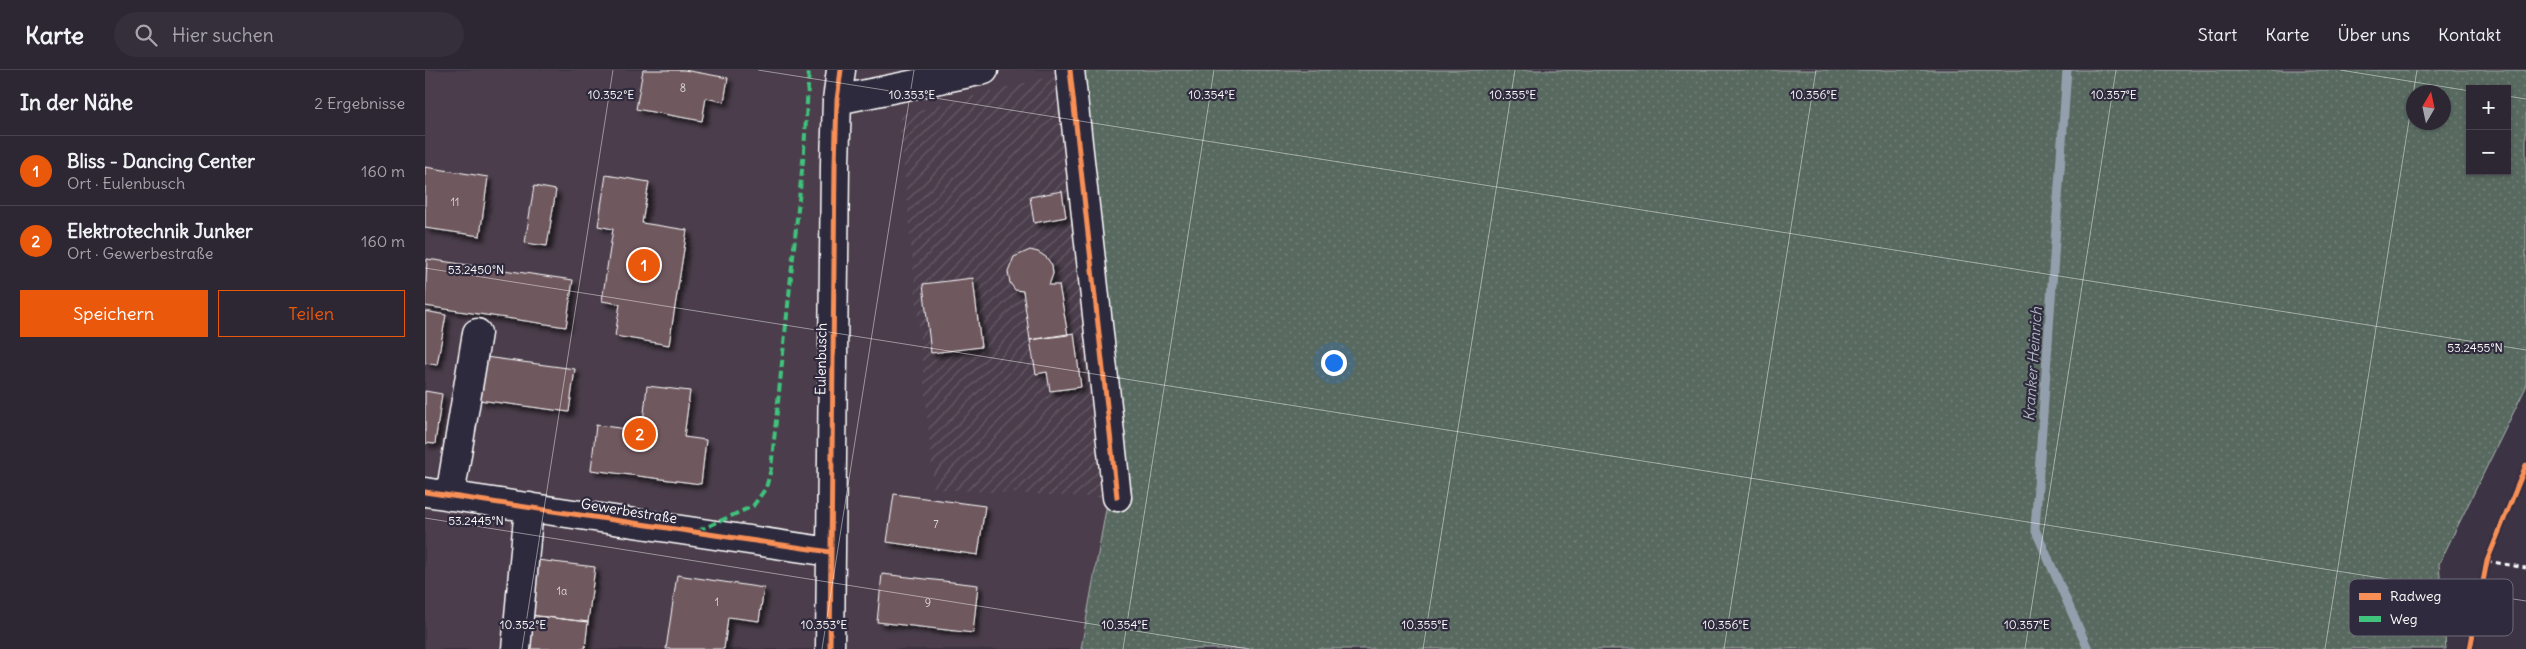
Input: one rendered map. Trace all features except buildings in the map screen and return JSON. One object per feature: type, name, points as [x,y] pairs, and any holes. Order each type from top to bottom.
[{"type":"street","name":"Eulenbusch","points":[[830,649],[837,100],[841,70]]},
{"type":"street","points":[[837,100],[984,70]]},
{"type":"street","points":[[1071,70],[1117,497]]},
{"type":"street","points":[[438,494],[477,333]]},
{"type":"street","name":"Gewerbestraße","points":[[438,494],[830,552]]},
{"type":"street","points":[[516,649],[529,507]]},
{"type":"path","points":[[2487,561],[2526,568]]},
{"type":"shaded area","points":[[425,70],[1060,70],[1108,498],[1081,649],[425,649]]},
{"type":"shaded area","points":[[1060,74],[1108,498],[934,489],[899,115]]},
{"type":"green space","points":[[1060,70],[2526,70],[2526,387],[2439,564],[2440,579],[2349,579],[2349,636],[2445,636],[2446,649],[1081,649],[1108,498]]},
{"type":"waterway","name":"Kranker Heinrich","points":[[2067,70],[2035,529],[2088,649]]},
{"type":"marked path","points":[[698,531],[753,506],[766,488],[771,469],[804,151],[809,70]]},
{"type":"cycle path","points":[[830,649],[835,164],[837,100],[841,70]]},
{"type":"cycle path","points":[[1070,70],[1117,497]]},
{"type":"cycle path","points":[[2484,579],[2487,561],[2526,465]]},
{"type":"cycle path","points":[[425,492],[830,552]]},
{"type":"cycle path","points":[[2470,649],[2473,636]]},
{"type":"place","name":"Bliss - Dancing Center","points":[[644,265]]},
{"type":"place","name":"Elektrotechnik Junker","points":[[640,434]]}]
